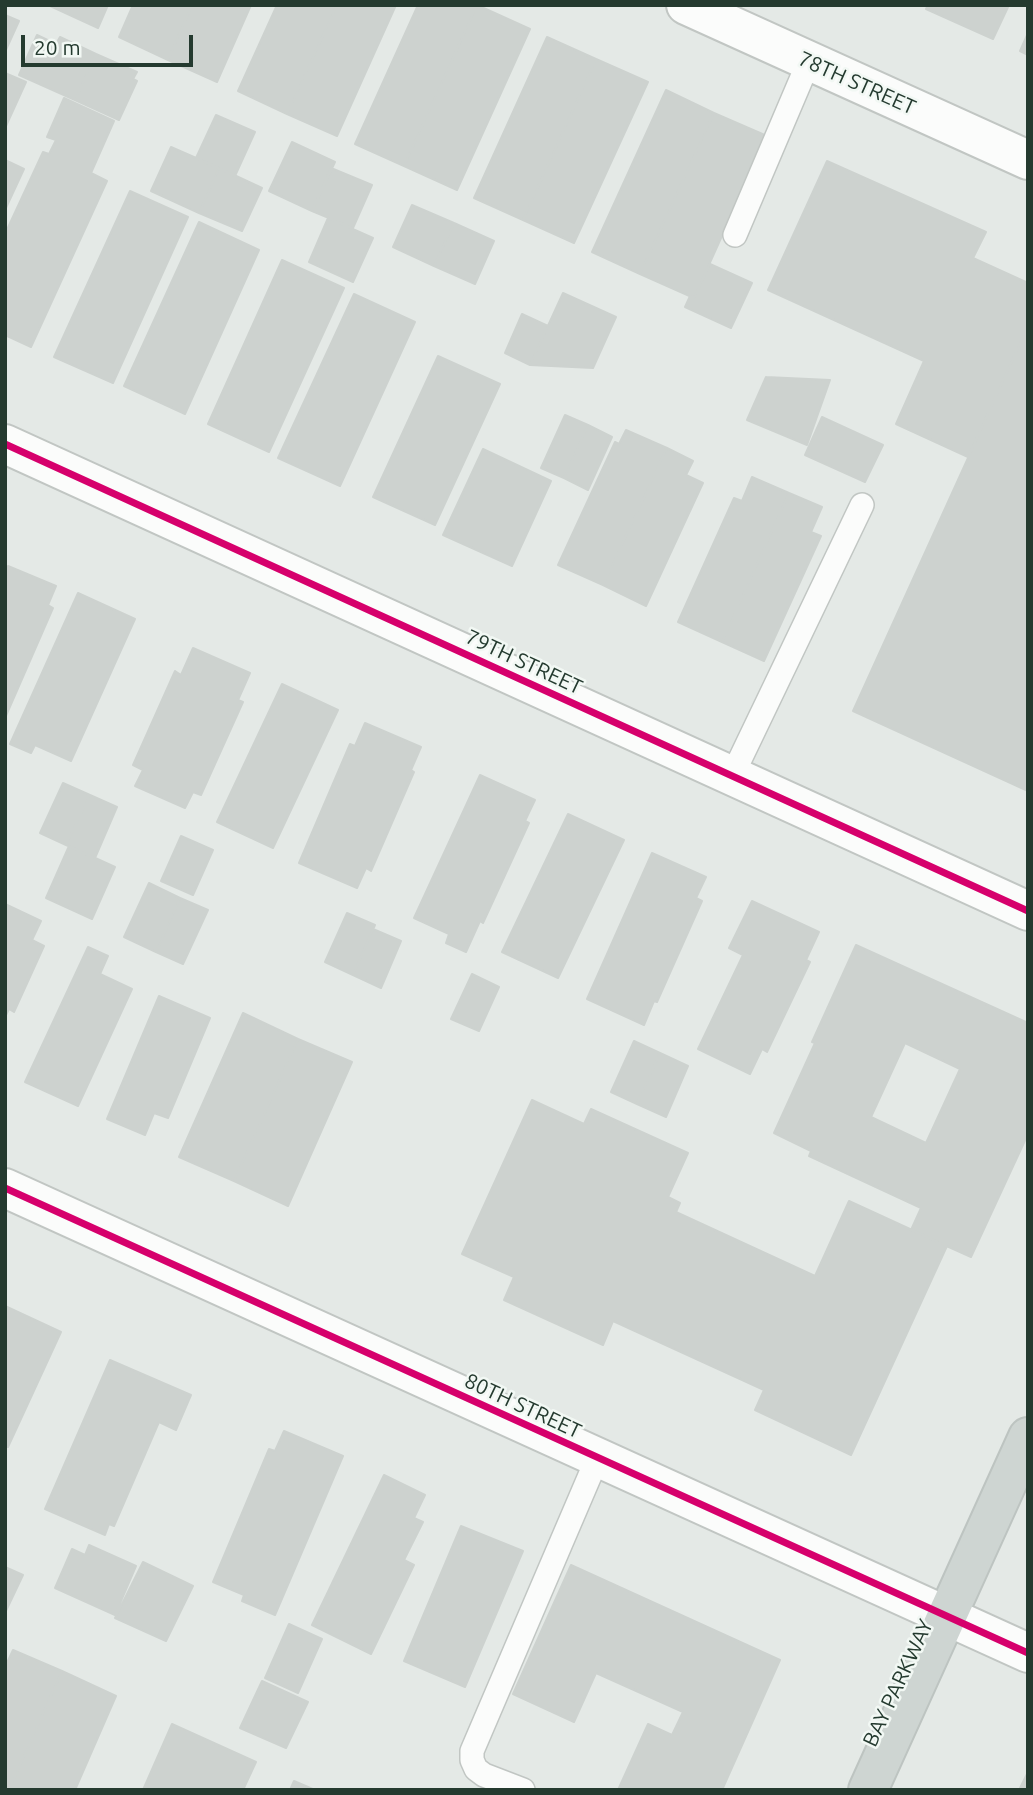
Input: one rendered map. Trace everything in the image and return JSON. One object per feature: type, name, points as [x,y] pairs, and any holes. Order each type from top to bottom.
[{"type":"main road","name":"BAY PARKWAY","points":[[868,1790],[1028,1437]]},
{"type":"street","name":"78TH STREET","points":[[686,5],[1028,160]]},
{"type":"street","name":"79TH STREET","points":[[5,444],[1028,911]]},
{"type":"street","name":"80TH STREET","points":[[5,1188],[1028,1653]]},
{"type":"lane","points":[[735,235],[809,61]]},
{"type":"lane","points":[[732,776],[862,505]]},
{"type":"lane","points":[[523,1790],[476,1769],[471,1760],[472,1751],[597,1459]]},
{"type":"building","points":[[48,5],[108,5],[98,28]]},
{"type":"building","points":[[133,5],[192,5],[168,60],[119,37]]},
{"type":"building","points":[[192,5],[251,5],[217,82],[168,60]]},
{"type":"building","points":[[277,5],[337,5],[287,114],[238,91]]},
{"type":"building","points":[[337,5],[396,5],[337,136],[287,114]]},
{"type":"building","points":[[418,5],[477,5],[404,166],[355,144]]},
{"type":"building","points":[[477,5],[530,29],[457,190],[404,166]]},
{"type":"building","points":[[928,5],[1009,5],[993,39],[926,9]]},
{"type":"building","points":[[5,15],[19,21],[5,52]]},
{"type":"building","points":[[1028,33],[1028,55],[1020,51]]},
{"type":"building","points":[[37,35],[56,44],[60,37],[96,54],[75,100],[19,75]]},
{"type":"building","points":[[547,37],[596,59],[523,220],[474,198]]},
{"type":"building","points":[[96,54],[137,72],[133,79],[137,81],[119,120],[75,100]]},
{"type":"building","points":[[596,59],[648,82],[574,243],[523,220]]},
{"type":"building","points":[[5,73],[26,82],[6,126],[5,126]]},
{"type":"building","points":[[666,90],[714,113],[640,274],[592,252]]},
{"type":"building","points":[[64,98],[114,121],[91,173],[107,181],[31,347],[5,335],[5,234],[43,152],[49,154],[56,140],[47,137]]},
{"type":"building","points":[[714,113],[767,136],[694,298],[640,274]]},
{"type":"building","points":[[216,115],[255,132],[235,176],[196,158]]},
{"type":"building","points":[[292,142],[335,162],[312,211],[269,191]]},
{"type":"building","points":[[171,147],[219,168],[199,213],[151,191]]},
{"type":"building","points":[[5,160],[24,169],[5,210]]},
{"type":"building","points":[[827,161],[986,232],[973,258],[1028,283],[1028,326],[968,457],[896,424],[924,361],[768,290]]},
{"type":"building","points":[[219,168],[262,188],[242,231],[199,213]]},
{"type":"building","points":[[331,168],[372,185],[353,228],[312,211]]},
{"type":"building","points":[[130,191],[188,217],[113,383],[54,357]]},
{"type":"building","points":[[412,205],[454,223],[434,266],[393,247]]},
{"type":"building","points":[[328,218],[373,238],[353,282],[309,262]]},
{"type":"building","points":[[199,222],[259,250],[185,414],[124,386]]},
{"type":"building","points":[[454,223],[494,241],[475,284],[434,266]]},
{"type":"building","points":[[282,260],[344,288],[269,452],[208,424]]},
{"type":"building","points":[[710,264],[752,283],[731,328],[685,307],[690,296],[694,298]]},
{"type":"building","points":[[563,293],[616,317],[593,368],[530,365]]},
{"type":"building","points":[[354,294],[415,322],[340,486],[278,458]]},
{"type":"building","points":[[522,314],[548,326],[530,365],[505,353]]},
{"type":"building","points":[[1028,326],[1028,791],[853,711]]},
{"type":"building","points":[[438,356],[500,384],[435,525],[373,497]]},
{"type":"building","points":[[766,377],[830,380],[807,445],[747,420]]},
{"type":"building","points":[[565,415],[588,425],[564,478],[541,468]]},
{"type":"building","points":[[822,417],[883,445],[865,482],[805,455]]},
{"type":"building","points":[[588,425],[612,437],[588,490],[564,478]]},
{"type":"building","points":[[626,430],[667,448],[603,585],[558,565],[615,442],[619,444]]},
{"type":"building","points":[[667,448],[693,461],[686,475],[703,483],[646,606],[603,585]]},
{"type":"building","points":[[483,449],[551,481],[512,566],[443,535]]},
{"type":"building","points":[[752,477],[789,493],[722,642],[678,622],[734,498],[742,501]]},
{"type":"building","points":[[789,493],[822,507],[811,532],[821,536],[764,661],[722,642]]},
{"type":"building","points":[[8,566],[56,586],[48,605],[53,608],[5,718],[5,572]]},
{"type":"building","points":[[78,593],[135,619],[71,761],[35,745],[31,753],[10,744]]},
{"type":"building","points":[[193,648],[250,673],[238,700],[243,702],[201,795],[193,792],[185,808],[135,786],[143,770],[133,765],[175,671],[181,675]]},
{"type":"building","points":[[282,684],[338,710],[273,848],[217,822]]},
{"type":"building","points":[[365,723],[421,747],[411,770],[414,772],[371,871],[366,868],[357,888],[299,863],[350,744],[355,746]]},
{"type":"building","points":[[480,775],[535,800],[525,821],[529,823],[483,923],[480,921],[466,952],[446,943],[449,934],[414,918]]},
{"type":"building","points":[[63,783],[90,795],[66,845],[40,833]]},
{"type":"building","points":[[90,795],[117,807],[95,858],[66,845]]},
{"type":"building","points":[[568,814],[624,840],[558,978],[502,952]]},
{"type":"building","points":[[181,836],[213,850],[193,895],[161,881]]},
{"type":"building","points":[[69,846],[115,867],[92,919],[46,898]]},
{"type":"building","points":[[652,853],[706,877],[696,898],[702,901],[644,1025],[587,999]]},
{"type":"building","points":[[149,883],[180,898],[156,952],[124,937]]},
{"type":"building","points":[[180,898],[208,910],[183,964],[156,952]]},
{"type":"building","points":[[752,901],[819,932],[806,960],[810,962],[767,1052],[762,1049],[750,1074],[698,1049],[743,955],[729,948]]},
{"type":"building","points":[[5,904],[41,921],[32,940],[44,946],[14,1012],[9,1009],[5,1017]]},
{"type":"building","points":[[347,913],[375,925],[353,975],[325,962]]},
{"type":"building","points":[[373,929],[401,941],[381,988],[353,975]]},
{"type":"building","points":[[856,945],[1028,1023],[1028,1134],[971,1257],[911,1230],[921,1208],[809,1156],[811,1151],[774,1133],[815,1043],[812,1042]],"holes":[[[905,1043],[960,1069],[926,1143],[871,1117]]]},
{"type":"building","points":[[88,947],[108,956],[100,974],[132,989],[78,1106],[25,1082]]},
{"type":"building","points":[[472,974],[499,987],[479,1031],[451,1019]]},
{"type":"building","points":[[159,996],[210,1018],[168,1118],[154,1113],[145,1135],[107,1119]]},
{"type":"building","points":[[243,1013],[298,1039],[234,1181],[179,1157]]},
{"type":"building","points":[[298,1039],[352,1062],[288,1206],[234,1181]]},
{"type":"building","points":[[634,1041],[660,1053],[637,1104],[611,1092]]},
{"type":"building","points":[[660,1053],[688,1066],[666,1117],[637,1104]]},
{"type":"building","points":[[532,1100],[584,1124],[591,1109],[688,1153],[668,1197],[680,1203],[676,1212],[815,1276],[849,1201],[947,1246],[851,1455],[755,1410],[764,1390],[613,1321],[603,1345],[504,1300],[514,1277],[462,1254]]},
{"type":"building","points":[[5,1306],[61,1332],[8,1447],[5,1446]]},
{"type":"building","points":[[110,1360],[191,1395],[176,1430],[159,1422],[114,1526],[109,1524],[105,1535],[45,1509]]},
{"type":"building","points":[[284,1431],[343,1456],[275,1615],[242,1601],[244,1595],[213,1582],[269,1449],[275,1451]]},
{"type":"building","points":[[384,1475],[425,1495],[414,1518],[423,1522],[404,1560],[414,1565],[371,1654],[312,1625]]},
{"type":"building","points":[[461,1526],[523,1551],[465,1687],[404,1661]]},
{"type":"building","points":[[89,1545],[136,1566],[115,1615],[55,1588],[72,1549],[85,1555]]},
{"type":"building","points":[[143,1562],[193,1586],[166,1641],[115,1618]]},
{"type":"building","points":[[571,1565],[780,1660],[722,1790],[618,1790],[648,1724],[672,1735],[683,1712],[596,1673],[574,1722],[513,1694]]},
{"type":"building","points":[[5,1567],[23,1575],[5,1613]]},
{"type":"building","points":[[289,1624],[322,1639],[298,1693],[265,1678]]},
{"type":"building","points":[[13,1650],[62,1671],[9,1790],[5,1790],[5,1667]]},
{"type":"building","points":[[62,1671],[116,1696],[75,1790],[9,1790]]},
{"type":"building","points":[[262,1681],[308,1702],[286,1748],[240,1728]]},
{"type":"building","points":[[172,1724],[256,1762],[243,1790],[143,1790]]},
{"type":"building","points":[[1028,1772],[1028,1790],[1019,1790]]},
{"type":"building","points":[[294,1781],[315,1790],[290,1790]]},
{"type":"cycle path","points":[[5,444],[1028,911]]},
{"type":"cycle path","points":[[5,1188],[1028,1653]]}]
